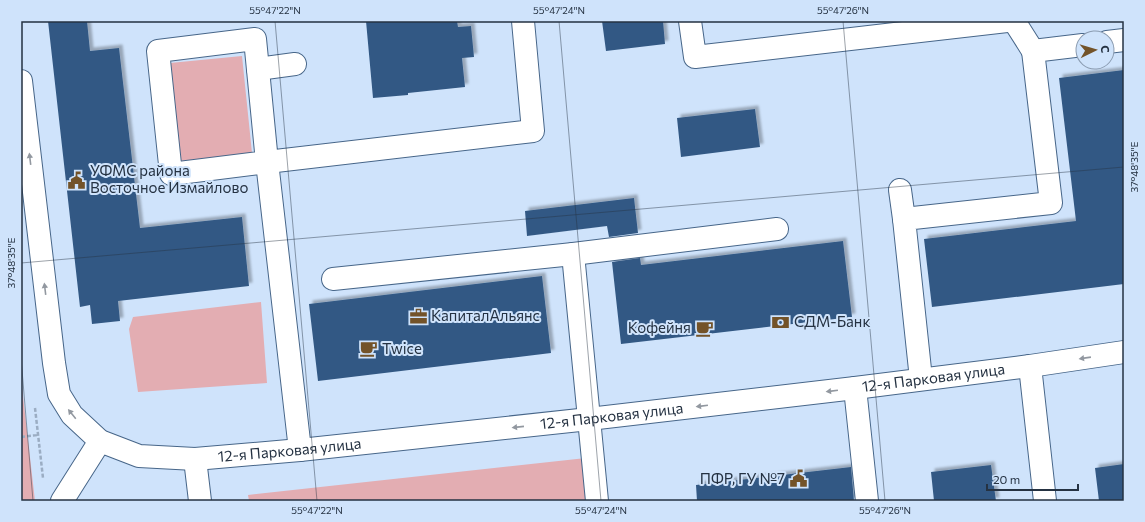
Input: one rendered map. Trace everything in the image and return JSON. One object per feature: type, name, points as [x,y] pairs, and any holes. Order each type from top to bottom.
[{"type":"street","points":[[300,450],[267,162],[254,30],[158,51],[171,174],[267,162],[532,131],[523,21]]},
{"type":"street","points":[[690,21],[695,57],[1007,21]]},
{"type":"street","points":[[904,219],[1051,203],[1033,51],[1014,21]]},
{"type":"street","points":[[1033,51],[1075,46]]},
{"type":"street","points":[[258,69],[295,64]]},
{"type":"street","points":[[21,81],[54,363],[59,394],[72,415],[100,441],[62,501]]},
{"type":"street","points":[[900,190],[921,379]]},
{"type":"street","points":[[333,279],[573,254],[777,229]]},
{"type":"street","points":[[573,254],[597,501]]},
{"type":"street","name":"12-я Парковая улица","points":[[100,441],[139,456],[195,459],[300,450],[590,420],[1030,366],[1124,352]]},
{"type":"street","points":[[1030,366],[1045,501]]},
{"type":"street","points":[[856,388],[867,501]]},
{"type":"street","points":[[195,459],[200,501]]},
{"type":"path","points":[[21,437],[38,436],[43,479]]},
{"type":"shaded area","points":[[242,56],[252,153],[181,161],[170,63]]},
{"type":"shaded area","points":[[261,302],[267,383],[138,392],[129,329],[133,317]]},
{"type":"shaded area","points":[[21,379],[35,501],[21,501]]},
{"type":"shaded area","points":[[586,458],[589,501],[249,501],[248,495]]},
{"type":"building","points":[[48,21],[87,21],[90,51],[119,48],[140,228],[242,217],[249,286],[118,301],[120,321],[92,324],[90,305],[80,307]]},
{"type":"building","points":[[366,21],[457,21],[458,27],[471,26],[474,57],[462,58],[465,87],[373,98]]},
{"type":"building","points":[[602,21],[663,21],[665,44],[606,51]]},
{"type":"building","points":[[1124,70],[1124,284],[932,307],[924,239],[1076,221],[1059,78]]},
{"type":"building","points":[[755,109],[760,147],[681,157],[677,118]]},
{"type":"building","points":[[634,198],[638,233],[609,237],[607,226],[527,236],[525,211]]},
{"type":"building","points":[[843,241],[852,317],[621,344],[612,262],[640,258],[641,265]]},
{"type":"building","points":[[542,276],[551,353],[318,381],[309,304]]},
{"type":"building","points":[[1124,464],[1124,501],[1099,501],[1095,468]]},
{"type":"building","points":[[991,465],[996,501],[934,501],[931,472]]},
{"type":"building","name":"ПФР, ГУ №7","points":[[851,467],[854,501],[697,501],[696,485]]},
{"type":"place","name":"УФМС района Восточное Измайлово","points":[[77,180]]},
{"type":"place","name":"КапиталАльянс","points":[[418,316]]},
{"type":"place","name":"СДМ-Банк","points":[[781,322]]},
{"type":"place","name":"Кофейня","points":[[704,328]]},
{"type":"place","name":"Twice","points":[[369,349]]},
{"type":"place","name":"ПФР, ГУ №7","points":[[798,479]]}]
